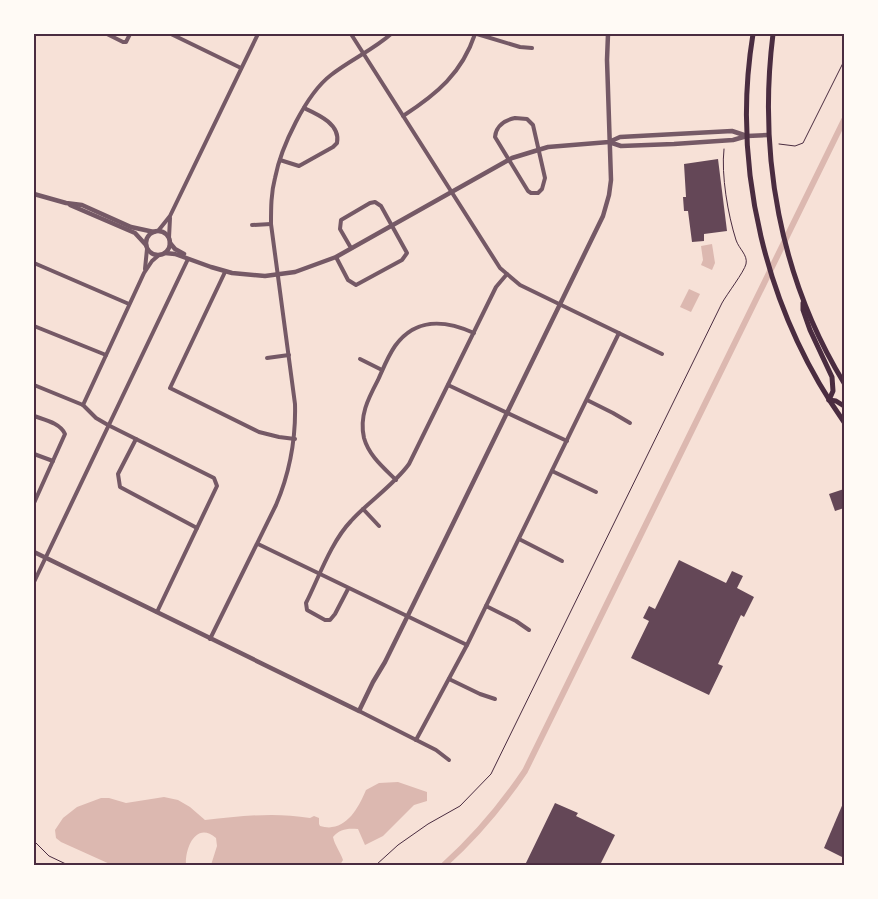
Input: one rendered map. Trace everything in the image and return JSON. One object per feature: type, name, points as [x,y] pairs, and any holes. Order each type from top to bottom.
[{"type":"main road","points":[[753,34],[748,85],[747,136],[751,181],[764,248],[786,314],[805,357],[829,400],[844,422]]},
{"type":"main road","points":[[773,34],[768,76],[768,135],[779,220],[803,300],[830,359],[844,382]]},
{"type":"main road","points":[[803,300],[802,310],[832,377],[833,391],[829,400]]},
{"type":"main road","points":[[829,400],[836,401],[844,406]]},
{"type":"street","points":[[107,34],[126,42],[130,34]]},
{"type":"street","points":[[171,34],[241,68]]},
{"type":"street","points":[[144,273],[148,237],[156,232],[170,216],[258,34]]},
{"type":"street","points":[[351,34],[494,259],[507,274],[520,284],[662,354]]},
{"type":"street","points":[[210,638],[258,544],[284,486],[295,439],[295,404],[271,224],[272,194],[280,160],[314,91],[330,75],[391,34]]},
{"type":"street","points":[[403,116],[425,102],[446,83],[462,61],[476,34],[520,47],[532,48]]},
{"type":"street","points":[[359,711],[408,616],[606,209],[611,180],[607,60],[608,34]]},
{"type":"street","points":[[280,160],[300,166],[337,143],[337,135],[326,120],[304,108]]},
{"type":"street","points":[[511,118],[531,121],[538,149],[545,178],[542,189],[538,193],[531,193],[496,140],[495,133],[501,124],[511,118]]},
{"type":"street","points":[[83,404],[144,273],[158,255],[165,253],[174,254],[225,272],[248,275],[278,275],[309,268],[336,257],[509,160],[538,149],[561,145],[609,142],[620,137],[732,131],[747,136]]},
{"type":"street","points":[[609,142],[621,146],[674,144],[733,140],[747,136],[768,135]]},
{"type":"street","points":[[34,194],[82,206],[132,226],[165,234],[175,249],[190,260]]},
{"type":"street","points":[[336,257],[348,280],[356,285],[402,260],[406,255],[406,249],[381,206],[375,202],[341,220],[340,229],[351,248]]},
{"type":"street","points":[[66,203],[103,221],[135,233],[153,254],[158,255]]},
{"type":"street","points":[[165,253],[169,240],[170,216]]},
{"type":"street","points":[[252,225],[271,224]]},
{"type":"street","points":[[34,582],[108,425],[190,260]]},
{"type":"street","points":[[34,263],[129,304]]},
{"type":"street","points":[[225,272],[170,388],[259,432],[279,438],[295,439]]},
{"type":"street","points":[[348,589],[330,620],[324,620],[307,610],[306,603],[342,531],[396,480],[409,464],[496,287],[507,274]]},
{"type":"street","points":[[396,480],[371,453],[366,444],[363,429],[362,420],[366,403],[382,370],[396,344],[402,337],[426,324],[443,323],[458,326],[474,333]]},
{"type":"street","points":[[34,326],[106,355]]},
{"type":"street","points":[[416,740],[456,663],[467,646],[619,333]]},
{"type":"street","points":[[267,358],[289,356]]},
{"type":"street","points":[[360,359],[382,370]]},
{"type":"street","points":[[34,384],[83,404],[96,418],[108,425],[214,478],[217,486],[157,612]]},
{"type":"street","points":[[448,385],[566,441]]},
{"type":"street","points":[[587,400],[630,423]]},
{"type":"street","points":[[34,416],[58,425],[65,434],[34,503]]},
{"type":"street","points":[[136,438],[118,474],[120,486],[198,528]]},
{"type":"street","points":[[34,454],[53,461]]},
{"type":"street","points":[[552,471],[596,492]]},
{"type":"street","points":[[364,509],[379,526]]},
{"type":"street","points":[[518,540],[562,561]]},
{"type":"street","points":[[258,544],[467,646]]},
{"type":"street","points":[[34,552],[359,711],[436,750],[449,760]]},
{"type":"street","points":[[486,606],[516,621],[529,630]]},
{"type":"street","points":[[449,679],[480,694],[495,698]]},
{"type":"path","points":[[779,144],[795,146],[802,143],[844,61]]},
{"type":"path","points":[[376,865],[398,845],[420,829],[460,806],[491,774],[722,303],[744,269],[746,256],[736,242],[726,189],[723,161],[724,149]]},
{"type":"path","points":[[34,841],[50,856],[68,865]]},
{"type":"shaded area","points":[[712,244],[715,263],[712,270],[701,265],[703,260],[701,246]]},
{"type":"shaded area","points":[[689,289],[700,294],[691,312],[680,307]]},
{"type":"shaded area","points":[[398,782],[427,792],[427,801],[414,805],[383,836],[365,845],[358,829],[347,829],[338,832],[333,837],[343,860],[340,865],[211,865],[217,846],[216,838],[203,833],[193,839],[187,851],[186,865],[112,865],[56,838],[55,830],[63,818],[77,807],[101,798],[109,798],[126,803],[164,797],[178,800],[190,807],[205,820],[258,815],[310,818],[314,816],[319,818],[320,826],[331,827],[344,822],[354,813],[366,790],[379,783]]},
{"type":"building","points":[[718,159],[727,231],[704,234],[704,241],[692,242],[688,211],[684,211],[683,197],[686,197],[684,164]]},
{"type":"building","points":[[844,489],[844,508],[835,511],[829,494]]},
{"type":"building","points":[[679,560],[726,583],[732,571],[743,576],[737,588],[754,597],[744,617],[741,615],[718,664],[723,666],[709,695],[631,658],[649,621],[643,618],[649,606],[655,609]]},
{"type":"building","points":[[844,801],[844,858],[824,848]]},
{"type":"building","points":[[555,803],[578,813],[576,816],[615,835],[600,865],[525,865]]},
{"type":"waterway","points":[[444,865],[487,821],[525,771],[844,120]]}]
